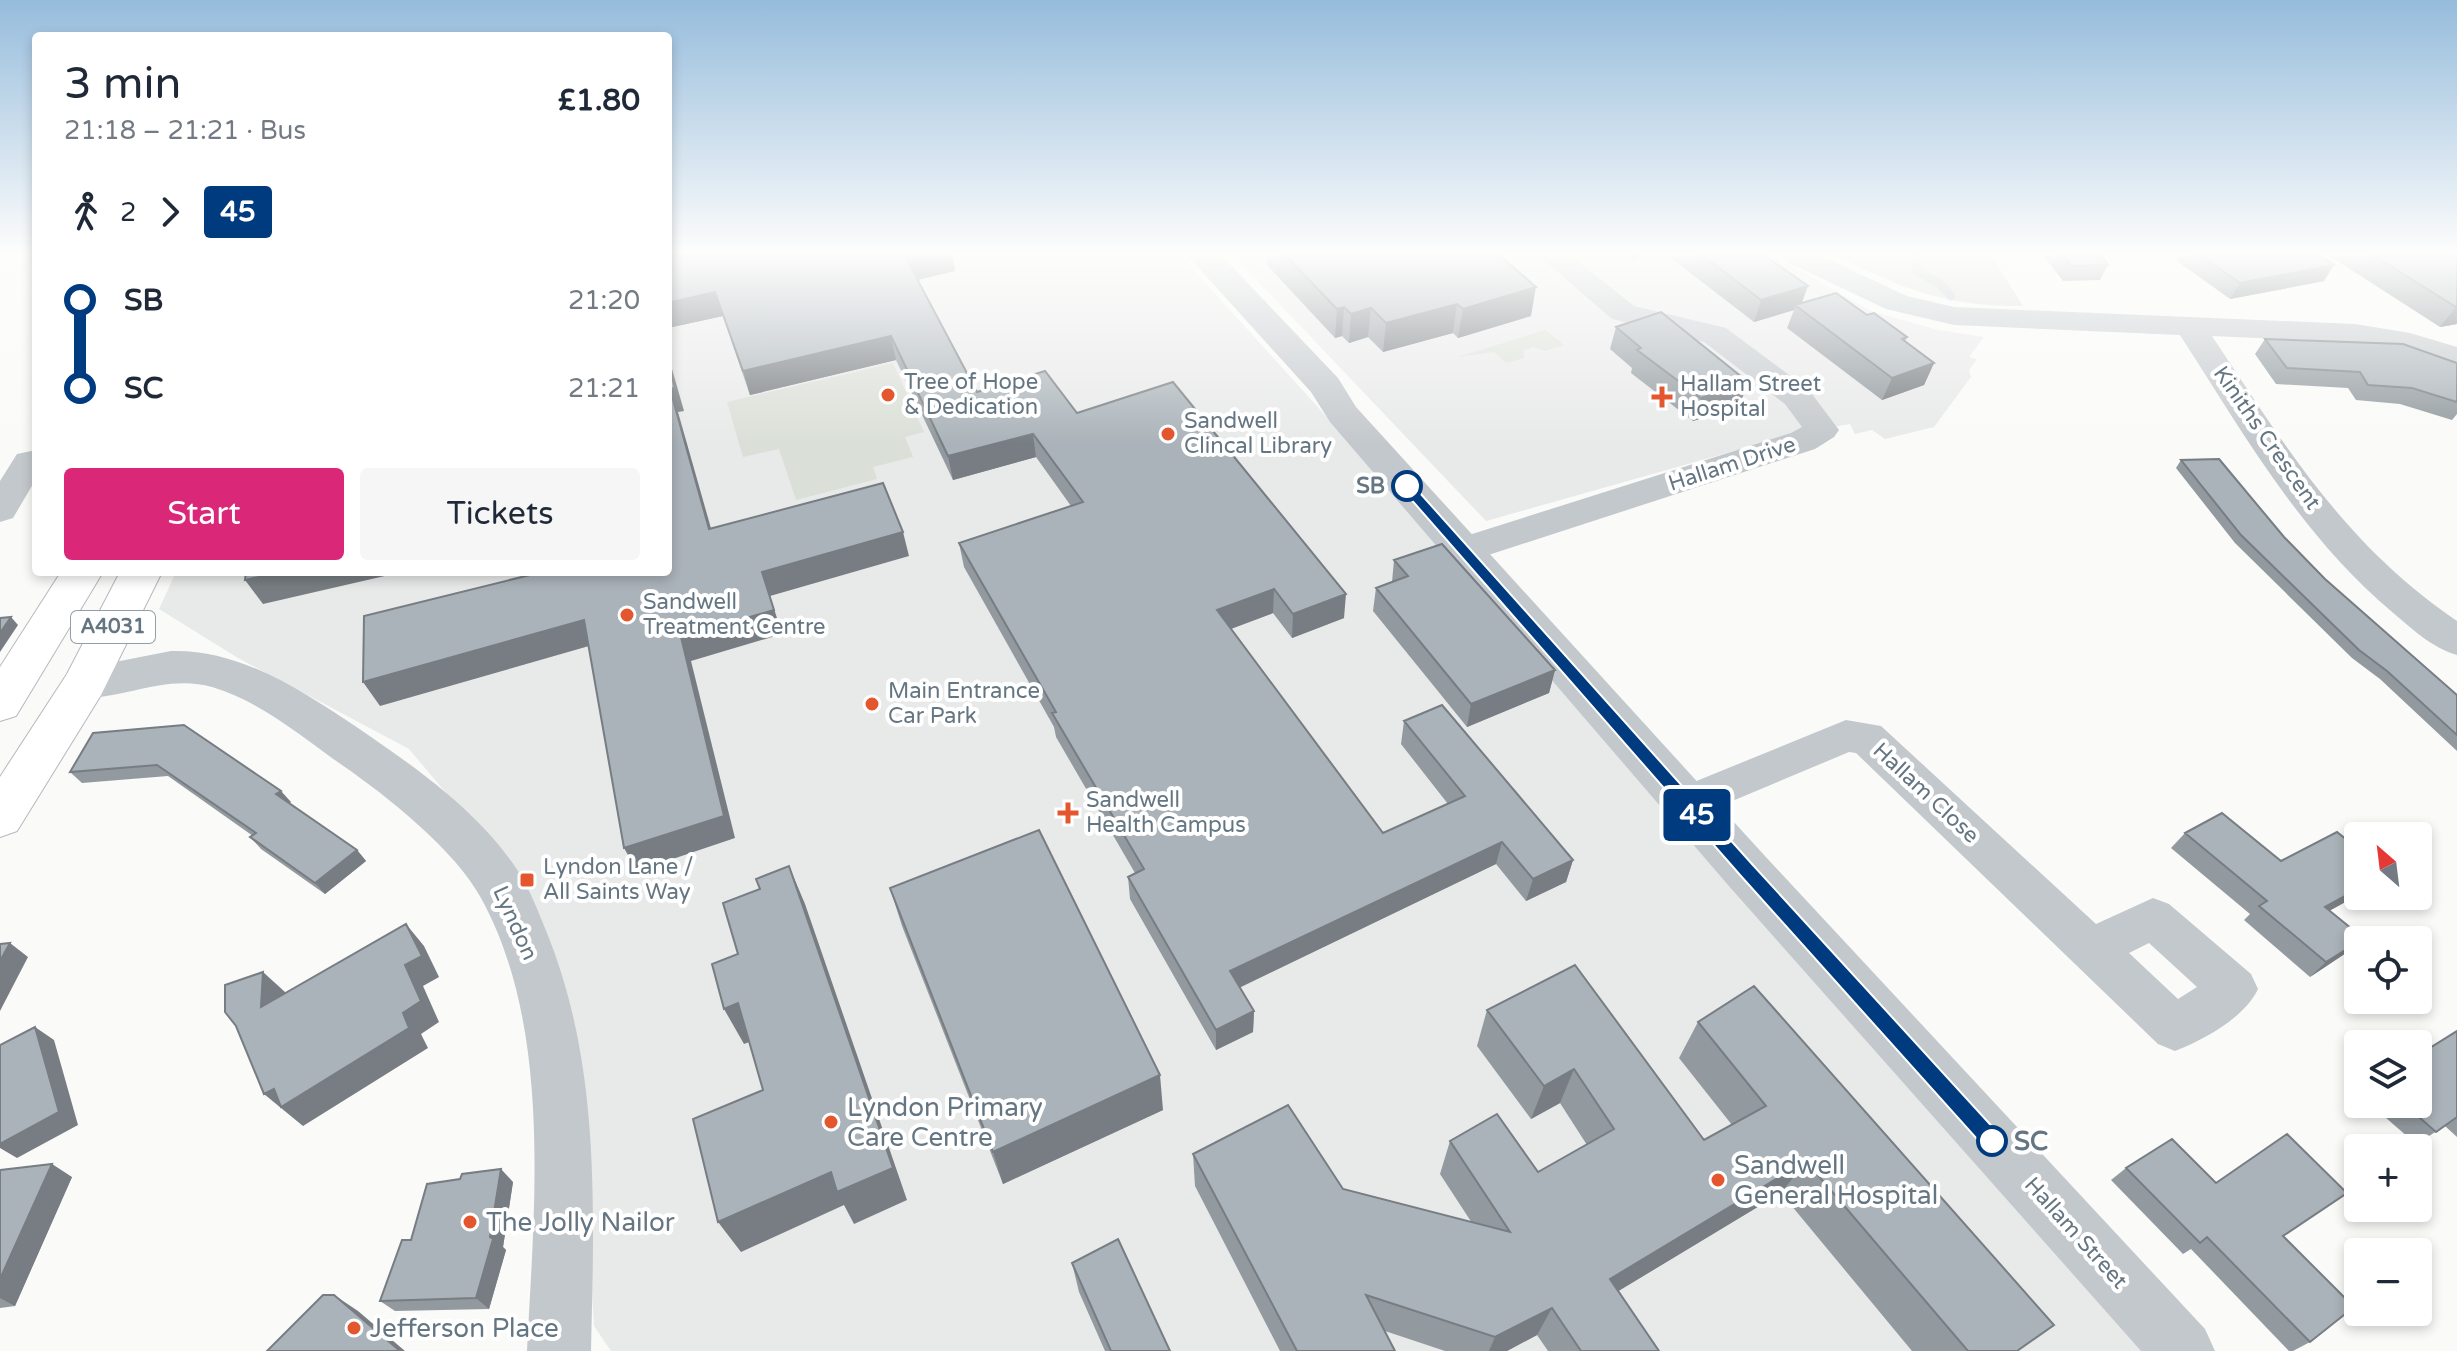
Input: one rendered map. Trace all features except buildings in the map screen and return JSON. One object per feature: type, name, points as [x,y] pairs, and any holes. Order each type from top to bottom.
[{"type":"highway","name":"A4031","points":[[5,697],[80,576]]},
{"type":"highway","name":"A4031","points":[[0,817],[85,683],[139,576]]},
{"type":"highway","points":[[5,697],[85,683]]},
{"type":"street","name":"Hallam Street","points":[[1262,318],[1325,386],[1343,414],[1687,803],[2183,1351]]},
{"type":"street","name":"Hallam Drive","points":[[1463,550],[1803,441],[1822,430],[1797,397],[1715,335],[1644,318]]},
{"type":"street","points":[[1988,318],[2355,333],[2410,342],[2457,357]]},
{"type":"street","name":"Kiniths Crescent","points":[[2190,326],[2302,495],[2354,554],[2429,622],[2457,641]]},
{"type":"street","points":[[0,510],[32,462]]},
{"type":"street","name":"Lyndon","points":[[85,683],[148,671],[196,668],[242,679],[388,772],[445,823],[497,880],[527,945],[544,995],[559,1066],[562,1225],[559,1351]]},
{"type":"street","name":"Hallam Close","points":[[1687,803],[1846,736],[1866,737],[2092,949]]},
{"type":"shaded area","name":"Sandwell Health Campus","points":[[672,318],[1237,318],[2146,1351],[611,1351],[594,1326],[577,1048],[516,876],[409,749],[238,658],[159,609],[174,576],[672,576]]},
{"type":"shaded area","name":"Hallam Street Hospital","points":[[1293,318],[1896,318],[1938,330],[1984,337],[1969,357],[1977,359],[1969,370],[1971,377],[1934,427],[1885,439],[1872,430],[1855,434],[1850,424],[1798,433],[1486,521]]},
{"type":"shaded area","points":[[1545,330],[1564,345],[1545,351],[1533,347],[1524,350],[1524,358],[1506,363],[1494,352],[1458,357]]},
{"type":"shaded area","points":[[893,363],[924,432],[905,437],[913,457],[873,467],[877,479],[796,500],[779,449],[743,457],[727,402]]},
{"type":"bus line","name":"45","points":[[1407,486],[1746,870],[1992,1141]]},
{"type":"place","name":"Tree of Hope & Dedication","points":[[888,395]]},
{"type":"place","name":"Hallam Street Hospital","points":[[1662,397]]},
{"type":"place","name":"Sandwell Clincal Library","points":[[1168,434]]},
{"type":"place","name":"SB","points":[[1407,486]]},
{"type":"place","name":"Sandwell Treatment Centre","points":[[627,615]]},
{"type":"place","name":"Main Entrance Car Park","points":[[872,704]]},
{"type":"place","name":"Sandwell Health Campus","points":[[1068,813]]},
{"type":"place","name":"Lyndon Lane / All Saints Way","points":[[527,880]]},
{"type":"place","name":"Lyndon Primary Care Centre","points":[[831,1122]]},
{"type":"place","name":"SC","points":[[1992,1141]]},
{"type":"place","name":"Sandwell General Hospital","points":[[1718,1180]]},
{"type":"place","name":"The Jolly Nailor","points":[[470,1222]]},
{"type":"place","name":"Jefferson Place","points":[[354,1328]]}]
